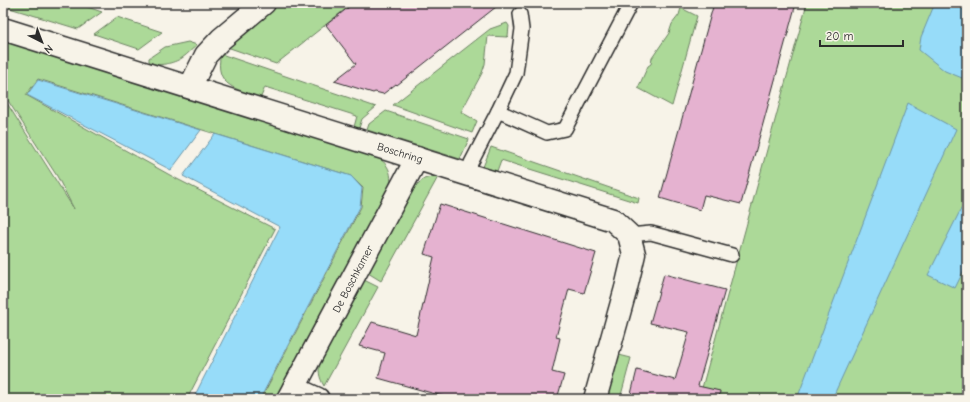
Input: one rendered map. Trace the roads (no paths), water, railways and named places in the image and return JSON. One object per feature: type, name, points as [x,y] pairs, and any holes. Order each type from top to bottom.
[{"type":"street","points":[[190,87],[206,55],[221,39],[264,3]]},
{"type":"street","name":"Boschring","points":[[3,29],[613,220],[629,235]]},
{"type":"street","name":"De Boschkamer","points":[[291,393],[418,158]]},
{"type":"street","points":[[595,399],[634,254],[629,235]]},
{"type":"street","points":[[291,393],[318,399]]},
{"type":"lane","points":[[498,111],[547,133],[565,129],[631,3]]},
{"type":"lane","points":[[468,174],[471,163],[516,73],[522,30],[520,14]]},
{"type":"lane","points":[[629,235],[651,233],[732,255]]},
{"type":"water","points":[[935,3],[967,3],[967,80],[945,71],[919,50],[921,37]]},
{"type":"water","points":[[38,80],[201,130],[171,170],[27,95]]},
{"type":"water","points":[[908,103],[956,129],[832,399],[797,399]]},
{"type":"water","points":[[215,134],[351,176],[362,188],[360,207],[260,399],[193,399],[280,227],[183,176]]},
{"type":"water","points":[[967,197],[967,264],[955,288],[928,275]]}]
